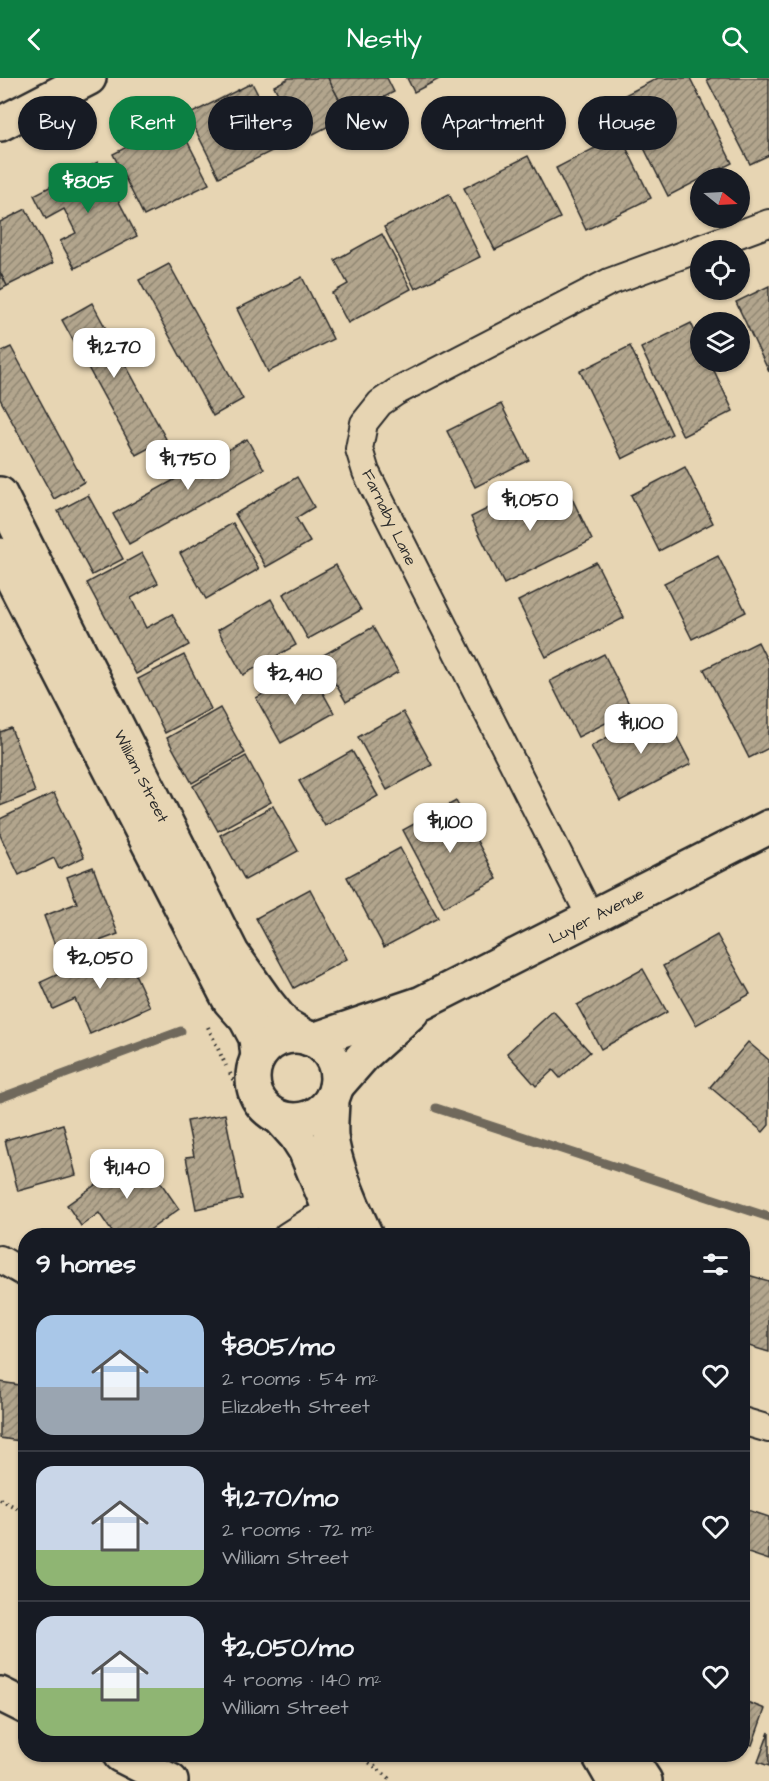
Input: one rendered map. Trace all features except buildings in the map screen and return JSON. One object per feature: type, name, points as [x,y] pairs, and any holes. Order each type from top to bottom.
[{"type":"main road","points":[[0,124],[89,78]]},
{"type":"main road","name":"William Street","points":[[1,500],[232,953],[285,1025],[311,1039]]},
{"type":"main road","name":"William Street","points":[[0,555],[225,992],[246,1018],[256,1038],[258,1057]]},
{"type":"main road","name":"Luyer Avenue","points":[[311,1039],[422,1003],[767,832]]},
{"type":"main road","name":"Luyer Avenue","points":[[334,1093],[364,1055],[422,1003]]},
{"type":"main road","points":[[334,1093],[325,1107],[317,1114],[305,1119],[292,1120],[279,1117],[267,1110],[258,1099],[254,1085],[254,1071],[258,1057],[266,1047],[290,1036],[311,1039],[324,1048],[333,1059],[337,1073],[331,1137],[351,1226]]},
{"type":"main road","points":[[279,1117],[305,1149],[351,1226]]},
{"type":"main road","points":[[0,1694],[18,1703]]},
{"type":"main road","points":[[134,1762],[171,1781]]},
{"type":"main road","points":[[603,1762],[614,1781]]},
{"type":"main road","points":[[633,1762],[645,1781]]},
{"type":"street","name":"Farnaby Lane","points":[[591,918],[366,472],[359,449],[364,423],[380,404],[396,392],[609,282],[769,223]]},
{"type":"street","points":[[300,1228],[312,1220],[351,1226]]},
{"type":"street","points":[[0,1259],[18,1269]]},
{"type":"street","points":[[750,1423],[769,1429]]},
{"type":"path","points":[[0,1500],[18,1509]]},
{"type":"path","points":[[369,1762],[393,1781]]},
{"type":"waterway","points":[[0,1098],[181,1031]]},
{"type":"waterway","points":[[436,1108],[769,1217]]}]
